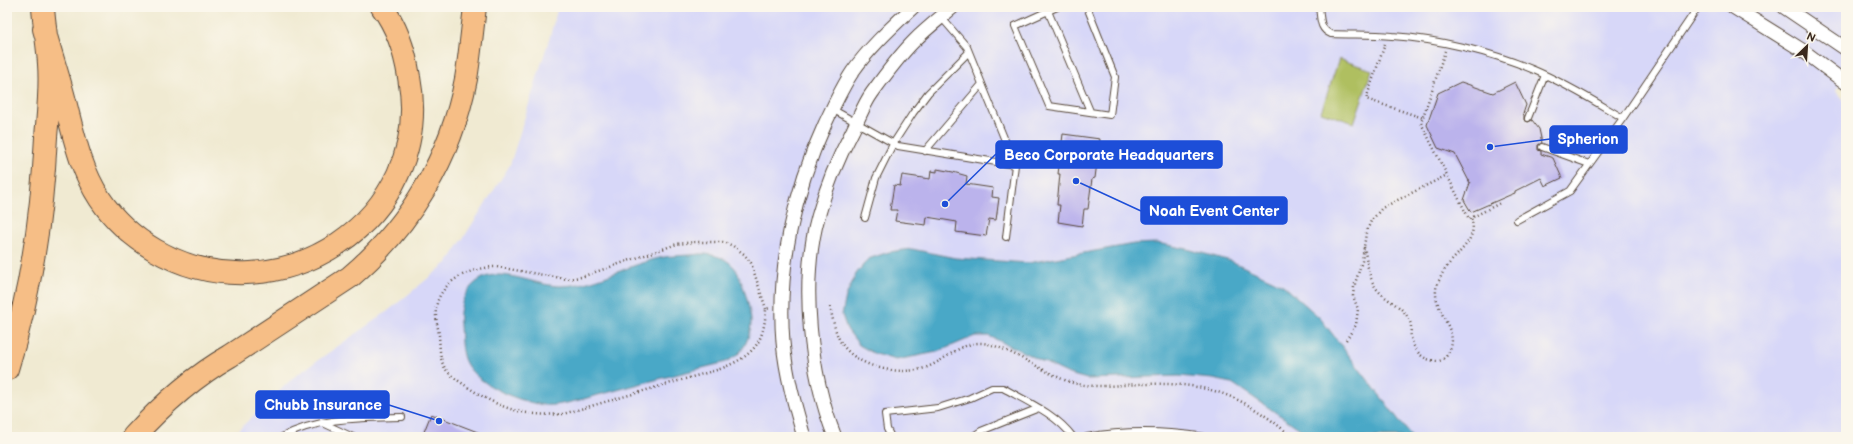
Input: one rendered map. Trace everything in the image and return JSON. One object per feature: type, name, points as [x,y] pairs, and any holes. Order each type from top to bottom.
[{"type":"highway","points":[[7,369],[26,302],[38,234],[44,184],[49,64],[44,29],[43,7]]},
{"type":"highway","points":[[44,29],[80,157],[90,183],[113,216],[142,242],[168,257],[185,264],[215,272],[237,274],[260,273],[283,269],[306,261],[326,252],[343,240],[360,226],[382,202],[397,174],[409,139],[412,95],[406,58],[394,27],[382,7]]},
{"type":"highway","points":[[133,437],[175,394],[211,366],[322,297],[350,277],[365,264],[394,233],[413,208],[428,183],[447,144],[466,80],[476,7]]},
{"type":"highway","points":[[7,343],[38,234]]},
{"type":"street","points":[[804,437],[794,404],[788,374],[783,343],[782,308],[789,239],[804,176],[832,110],[852,72],[882,37],[913,7]]},
{"type":"street","points":[[835,437],[827,418],[817,382],[809,301],[810,259],[817,218],[831,176],[856,123],[876,88],[914,41],[953,7]]},
{"type":"street","points":[[1733,7],[1802,50],[1846,83]]},
{"type":"street","points":[[1784,7],[1846,49]]},
{"type":"lane","points":[[1057,7],[1015,26],[1049,106],[1110,114],[1115,78],[1087,7]]},
{"type":"lane","points":[[1319,7],[1324,31],[1331,34],[1388,36],[1448,44],[1493,56],[1563,83],[1623,118]]},
{"type":"lane","points":[[1517,220],[1570,191],[1623,118],[1698,7]]},
{"type":"lane","points":[[1048,11],[1090,111]]},
{"type":"lane","points":[[941,17],[967,47],[1015,165],[1006,237]]},
{"type":"lane","points":[[865,218],[876,178],[893,144],[928,93],[969,52]]},
{"type":"lane","points":[[1528,118],[1545,75]]},
{"type":"lane","points":[[925,151],[982,84]]},
{"type":"lane","points":[[832,110],[898,146],[1015,165]]},
{"type":"lane","points":[[1542,147],[1589,164]]},
{"type":"lane","points":[[891,437],[887,429],[885,414],[938,408],[970,398],[992,388],[1003,388],[1039,408],[1062,424],[1074,437]]},
{"type":"lane","points":[[972,437],[981,431],[1039,408]]},
{"type":"lane","points":[[282,437],[299,428],[323,422],[350,418],[402,417]]},
{"type":"lane","points":[[323,422],[353,437]]},
{"type":"lane","points":[[1087,437],[1104,434],[1174,433],[1205,437]]},
{"type":"path","points":[[1388,36],[1366,99],[1423,118]]},
{"type":"path","points":[[1364,247],[1372,280],[1377,288],[1386,299],[1401,308],[1411,322],[1411,337],[1414,348],[1427,360],[1436,362],[1444,359],[1450,351],[1453,342],[1451,332],[1437,302],[1436,290],[1441,274],[1471,239],[1474,231],[1471,218],[1469,219],[1421,123],[1448,44]]},
{"type":"path","points":[[1346,340],[1356,325],[1358,309],[1353,296],[1354,287],[1366,233],[1371,221],[1382,208],[1447,175]]},
{"type":"path","points":[[1471,218],[1500,203]]},
{"type":"path","points":[[724,242],[744,254],[751,263],[766,309],[765,327],[755,347],[732,364],[720,369],[563,414],[547,415],[530,414],[509,409],[488,401],[445,369],[441,356],[436,308],[447,286],[457,277],[486,267],[496,267],[567,279],[581,277],[676,244],[724,242]]},
{"type":"path","points":[[830,307],[836,333],[842,344],[849,352],[881,369],[894,371],[922,369],[966,346],[980,343],[998,348],[1072,383],[1091,386],[1185,384],[1228,395],[1244,402],[1292,437]]},
{"type":"path","points":[[766,309],[782,308]]},
{"type":"shaded area","points":[[558,7],[1846,7],[1846,79],[1836,90],[1846,103],[1846,437],[231,437],[294,377],[388,311],[448,262],[510,165]]},
{"type":"green space","points":[[1339,59],[1372,70],[1354,123],[1321,112]]},
{"type":"water","points":[[1157,243],[1187,249],[1231,261],[1283,285],[1320,318],[1412,437],[1312,437],[1232,383],[1213,379],[1179,376],[1087,379],[1069,374],[989,336],[975,336],[937,352],[896,360],[875,354],[859,345],[847,329],[842,315],[846,296],[856,274],[868,259],[889,252],[912,249],[955,258],[1028,263],[1134,244]]},
{"type":"water","points":[[700,254],[718,257],[727,261],[734,267],[740,277],[751,317],[748,339],[744,347],[735,357],[726,362],[575,401],[558,405],[544,405],[513,397],[501,392],[481,380],[473,373],[465,361],[461,345],[460,310],[468,290],[485,277],[503,275],[553,286],[574,285],[598,279],[655,259],[671,256]]},
{"type":"building","points":[[1461,82],[1493,93],[1515,82],[1526,105],[1523,114],[1524,120],[1528,122],[1532,120],[1539,129],[1542,143],[1538,145],[1538,150],[1541,151],[1541,154],[1553,158],[1562,178],[1545,186],[1541,178],[1515,191],[1515,193],[1471,212],[1464,200],[1470,183],[1455,154],[1438,148],[1427,125],[1438,93]]},
{"type":"building","points":[[1063,134],[1100,139],[1095,178],[1092,179],[1088,209],[1084,209],[1082,226],[1058,222],[1060,205],[1057,205],[1060,174],[1058,174]]},
{"type":"building","points":[[937,169],[967,176],[966,184],[993,188],[992,197],[999,198],[996,220],[989,219],[986,236],[956,232],[957,222],[927,217],[926,225],[895,221],[897,210],[890,210],[894,185],[900,186],[902,175],[930,179],[931,171],[937,172]]},
{"type":"building","points":[[431,414],[488,436],[488,437],[422,437]]},
{"type":"place","name":"Spherion","points":[[1490,147]]},
{"type":"place","name":"Noah Event Center","points":[[1076,181]]},
{"type":"place","name":"Beco Corporate Headquarters","points":[[945,204]]},
{"type":"place","name":"Chubb Insurance","points":[[439,421]]}]
